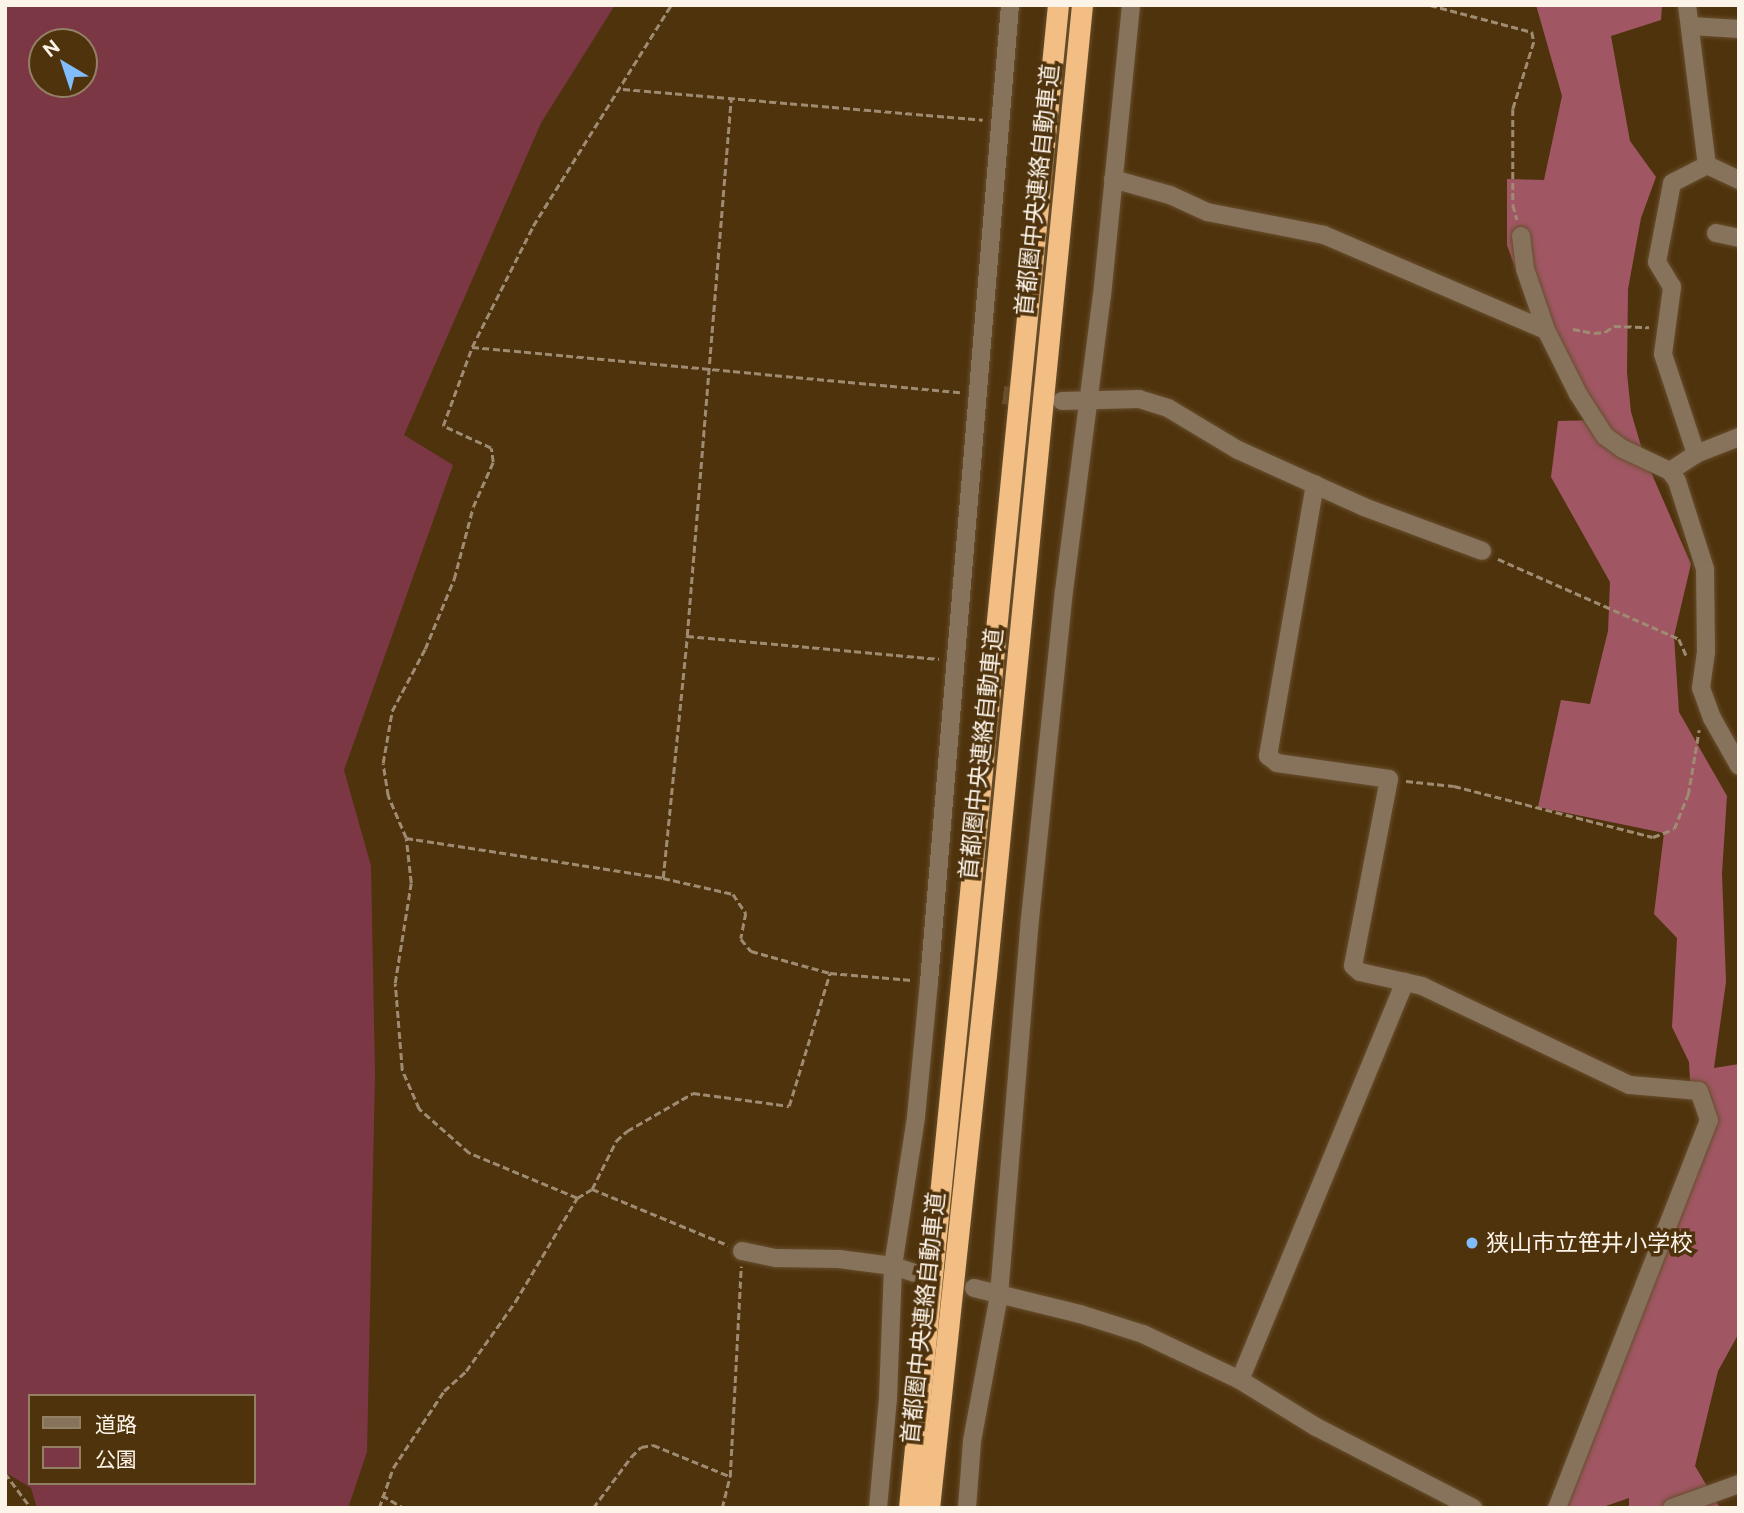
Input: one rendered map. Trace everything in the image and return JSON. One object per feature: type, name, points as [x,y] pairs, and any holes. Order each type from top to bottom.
[{"type":"highway","name":"首都圏中央連絡自動車道","points":[[909,1508],[1058,5]]},
{"type":"highway","name":"首都圏中央連絡自動車道","points":[[930,1502],[986,975],[1082,5]]},
{"type":"street","points":[[878,1508],[888,1398],[893,1266],[916,1117],[929,982],[1010,5]]},
{"type":"street","points":[[967,1508],[972,1441],[999,1295],[1030,919],[1131,5]]},
{"type":"street","points":[[1687,5],[1707,165]]},
{"type":"street","points":[[1691,26],[1739,29]]},
{"type":"street","points":[[1707,165],[1739,180]]},
{"type":"street","points":[[1696,454],[1663,354],[1672,287],[1657,262],[1672,183],[1707,165]]},
{"type":"street","points":[[1113,178],[1170,195],[1208,212],[1324,235],[1546,330]]},
{"type":"street","points":[[1716,233],[1739,238]]},
{"type":"street","points":[[1521,236],[1525,270],[1546,330],[1578,394],[1605,436],[1623,449],[1670,471],[1677,481],[1705,569],[1706,652],[1702,693],[1712,718],[1739,766]]},
{"type":"street","points":[[1062,401],[1139,399],[1168,408],[1238,450],[1364,507],[1482,551]]},
{"type":"street","points":[[1670,471],[1696,454],[1738,440]]},
{"type":"street","points":[[1315,484],[1268,756],[1277,763],[1389,779],[1353,966],[1360,972],[1422,986],[1630,1085],[1699,1091],[1709,1120],[1558,1508]]},
{"type":"street","points":[[1240,1380],[1405,982]]},
{"type":"street","points":[[742,1251],[776,1258],[839,1259],[893,1266],[914,1273]]},
{"type":"street","points":[[974,1288],[1080,1314],[1143,1334],[1240,1380],[1316,1427],[1473,1508]]},
{"type":"street","points":[[1672,1508],[1739,1484]]},
{"type":"path","points":[[577,1198],[469,1153],[419,1109],[402,1070],[395,983],[411,883],[406,838],[388,796],[383,763],[392,711],[425,649],[454,579],[473,507],[493,462],[491,448],[443,426],[472,347],[533,226],[671,5]]},
{"type":"path","points":[[1430,5],[1532,32],[1534,42],[1513,109],[1513,205],[1521,236]]},
{"type":"path","points":[[621,89],[1000,121]]},
{"type":"path","points":[[663,877],[687,636],[731,98]]},
{"type":"path","points":[[1573,329],[1594,333],[1605,332],[1614,326],[1666,327]]},
{"type":"path","points":[[472,347],[708,371],[979,393]]},
{"type":"path","points":[[1389,779],[1454,786],[1653,837],[1674,829],[1688,795],[1702,693],[1679,639],[1482,551]]},
{"type":"path","points":[[687,636],[956,661]]},
{"type":"path","points":[[406,838],[663,877],[733,894],[746,913],[741,939],[744,946],[751,951],[830,973],[929,982]]},
{"type":"path","points":[[379,1508],[393,1468],[444,1391],[466,1371],[514,1302],[577,1198],[592,1189],[622,1136],[693,1093],[789,1106],[830,973]]},
{"type":"path","points":[[592,1189],[742,1251],[730,1477],[722,1508]]},
{"type":"path","points":[[593,1508],[631,1457],[641,1447],[653,1444],[730,1477]]},
{"type":"path","points":[[5,1473],[31,1508]]},
{"type":"path","points":[[382,1495],[404,1508]]},
{"type":"green space","points":[[5,5],[615,5],[541,123],[404,435],[453,465],[344,770],[371,866],[375,1074],[367,1452],[348,1508],[37,1508],[31,1488],[5,1472]]},
{"type":"shaded area","points":[[1536,5],[1662,5],[1661,20],[1611,36],[1630,141],[1656,177],[1641,218],[1628,289],[1627,373],[1631,412],[1644,456],[1691,564],[1674,636],[1679,712],[1727,796],[1722,873],[1726,982],[1714,1068],[1739,1064],[1739,1333],[1718,1371],[1695,1466],[1720,1508],[1629,1508],[1629,1498],[1600,1508],[1567,1508],[1705,1113],[1691,1098],[1689,1062],[1672,1027],[1677,938],[1654,914],[1664,833],[1538,807],[1561,700],[1590,704],[1608,631],[1610,582],[1551,477],[1558,421],[1601,420],[1541,340],[1507,245],[1507,179],[1544,180],[1562,96]]},
{"type":"tunnel","points":[[1003,395],[1056,401]]},
{"type":"place","name":"狭山市立笹井小学校","points":[[1472,1243]]}]
